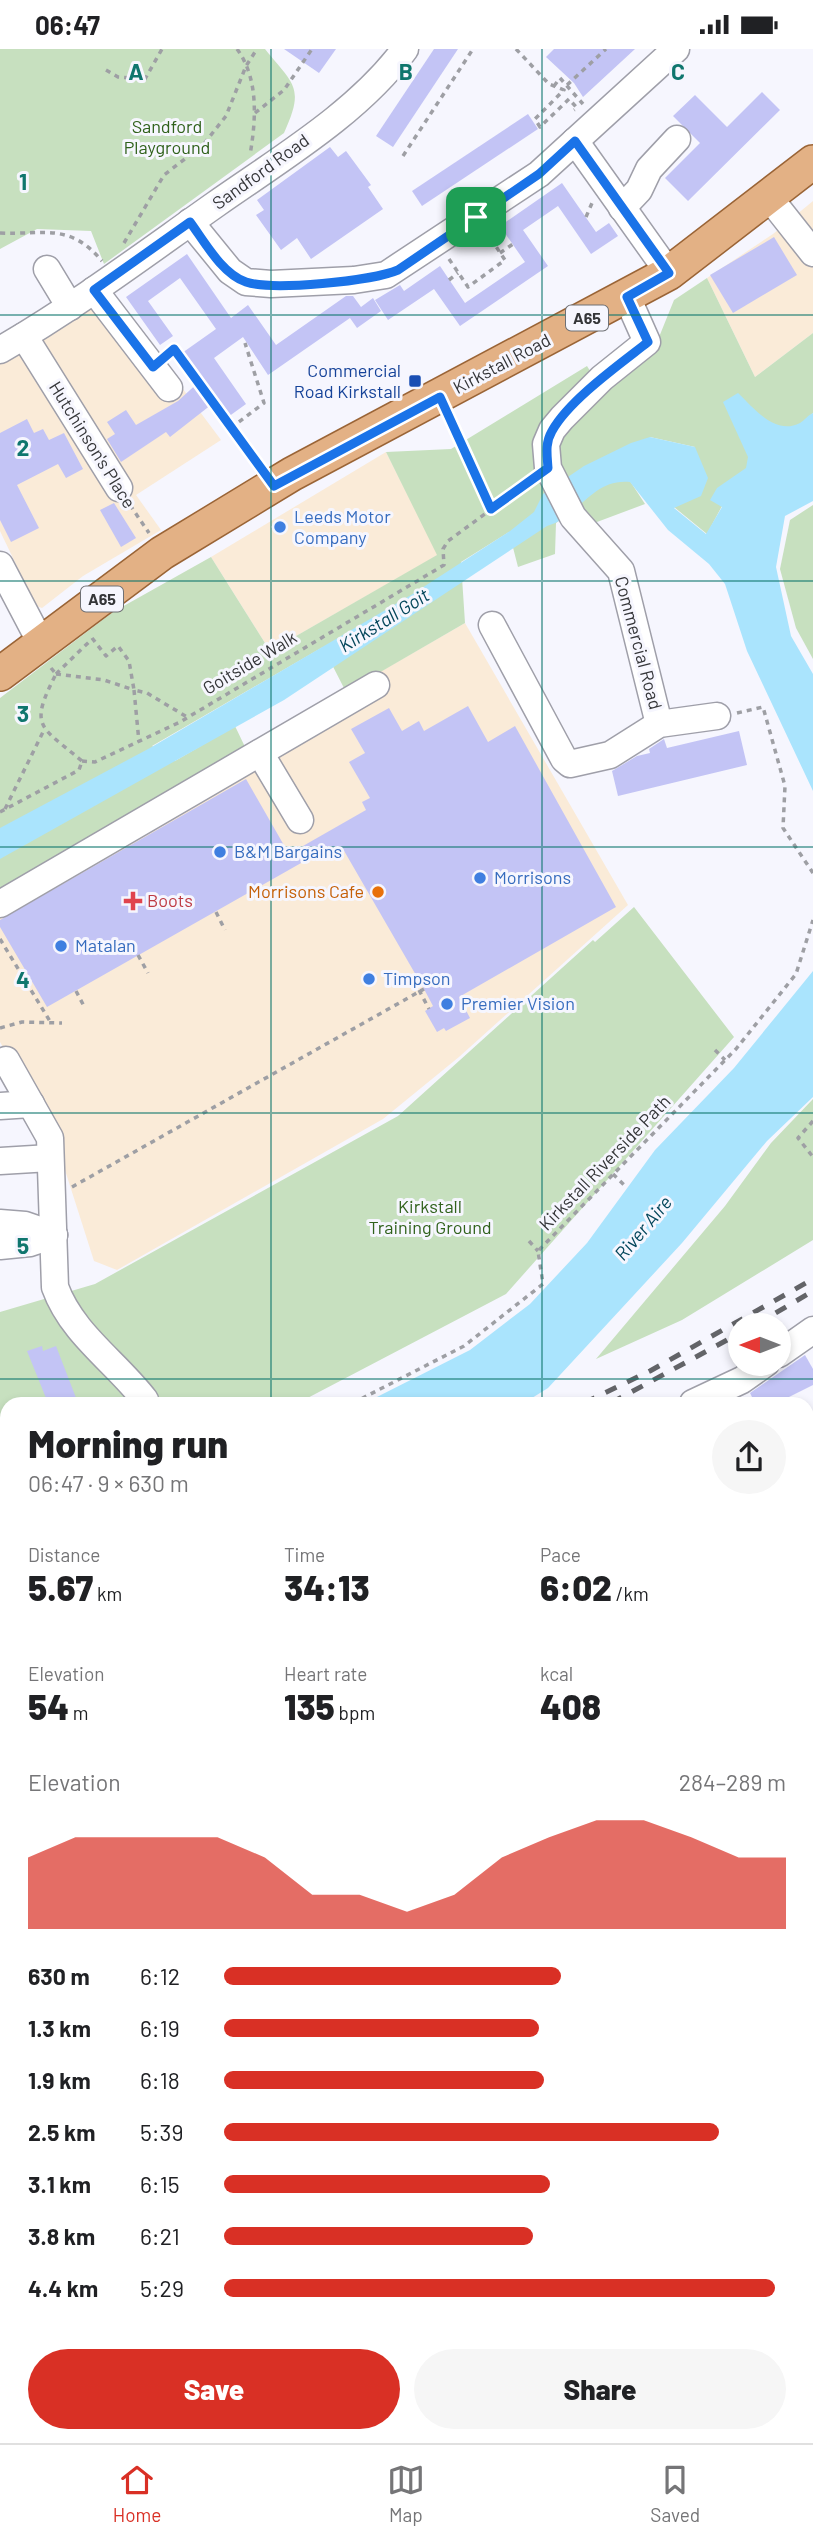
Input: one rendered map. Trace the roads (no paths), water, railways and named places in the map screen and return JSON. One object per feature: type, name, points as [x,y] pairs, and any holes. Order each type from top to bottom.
[{"type":"main road","name":"Kirkstall Road","points":[[45,656],[162,553],[274,486],[669,273],[813,162]]},
{"type":"main road","name":"A65","points":[[0,674],[45,656]]},
{"type":"street","name":"Sandford Road","points":[[0,350],[70,307],[280,159],[386,75],[405,49]]},
{"type":"street","points":[[190,222],[230,271],[246,282],[271,284],[386,275],[403,256],[438,243],[539,174],[572,129],[676,49]]},
{"type":"street","points":[[572,129],[622,208],[669,273]]},
{"type":"street","points":[[622,208],[639,190],[649,169],[677,139]]},
{"type":"street","points":[[768,196],[813,253]]},
{"type":"street","points":[[47,269],[70,307]]},
{"type":"street","points":[[94,290],[169,389]]},
{"type":"street","name":"Commercial Road","points":[[627,297],[648,342],[602,377],[552,430],[546,445],[552,474],[573,517],[621,572],[659,724]]},
{"type":"street","name":"Hutchinson's Place","points":[[24,336],[119,488]]},
{"type":"street","points":[[0,565],[45,656]]},
{"type":"street","points":[[492,625],[564,759],[570,764],[610,755],[659,724],[717,716]]},
{"type":"street","points":[[0,904],[376,685]]},
{"type":"street","points":[[260,753],[300,820]]},
{"type":"street","points":[[6,1060],[50,1138],[58,1295],[84,1335],[142,1397]]},
{"type":"street","points":[[0,1106],[31,1104]]},
{"type":"street","points":[[0,1161],[50,1158]]},
{"type":"street","points":[[0,1223],[25,1225],[54,1235]]},
{"type":"street","points":[[0,1246],[30,1243],[54,1235]]},
{"type":"street","points":[[791,1346],[813,1330]]},
{"type":"street","points":[[706,1397],[748,1376]]},
{"type":"water","name":"Kirkstall Goit","points":[[738,393],[766,419],[782,426],[800,423],[813,413],[813,501],[785,516],[776,567],[791,636],[813,674],[813,791],[747,651],[725,584],[709,564],[668,530],[630,482],[617,482],[595,492],[568,515],[547,526],[284,700],[0,859],[0,828],[150,748],[411,595],[510,531],[534,512],[543,494],[584,466],[631,443],[650,437],[695,447],[708,478],[701,496],[674,508],[706,534],[722,507],[710,500],[717,488],[746,468],[748,457],[723,402]]},
{"type":"water","name":"River Aire","points":[[813,971],[813,1097],[767,1141],[682,1243],[548,1388],[534,1397],[377,1397],[470,1350],[530,1304],[587,1243],[655,1150],[734,1068]]},
{"type":"railway","points":[[596,1397],[650,1371],[813,1279]]},
{"type":"railway","points":[[775,1313],[813,1291]]},
{"type":"railway","points":[[622,1397],[728,1340]]},
{"type":"place","name":"Commercial Road Kirkstall","points":[[415,381]]},
{"type":"place","name":"Leeds Motor Company","points":[[280,527]]},
{"type":"place","name":"B&M Bargains","points":[[220,852]]},
{"type":"place","name":"Morrisons","points":[[480,878]]},
{"type":"place","name":"Morrisons Cafe","points":[[378,892]]},
{"type":"place","name":"Boots","points":[[133,901]]},
{"type":"place","name":"Matalan","points":[[61,946]]},
{"type":"place","name":"Timpson","points":[[369,979]]},
{"type":"place","name":"Premier Vision","points":[[447,1004]]},
{"type":"park label","name":"Sandford Playground","points":[[167,138]]},
{"type":"park label","name":"Kirkstall Training Ground","points":[[430,1218]]}]
